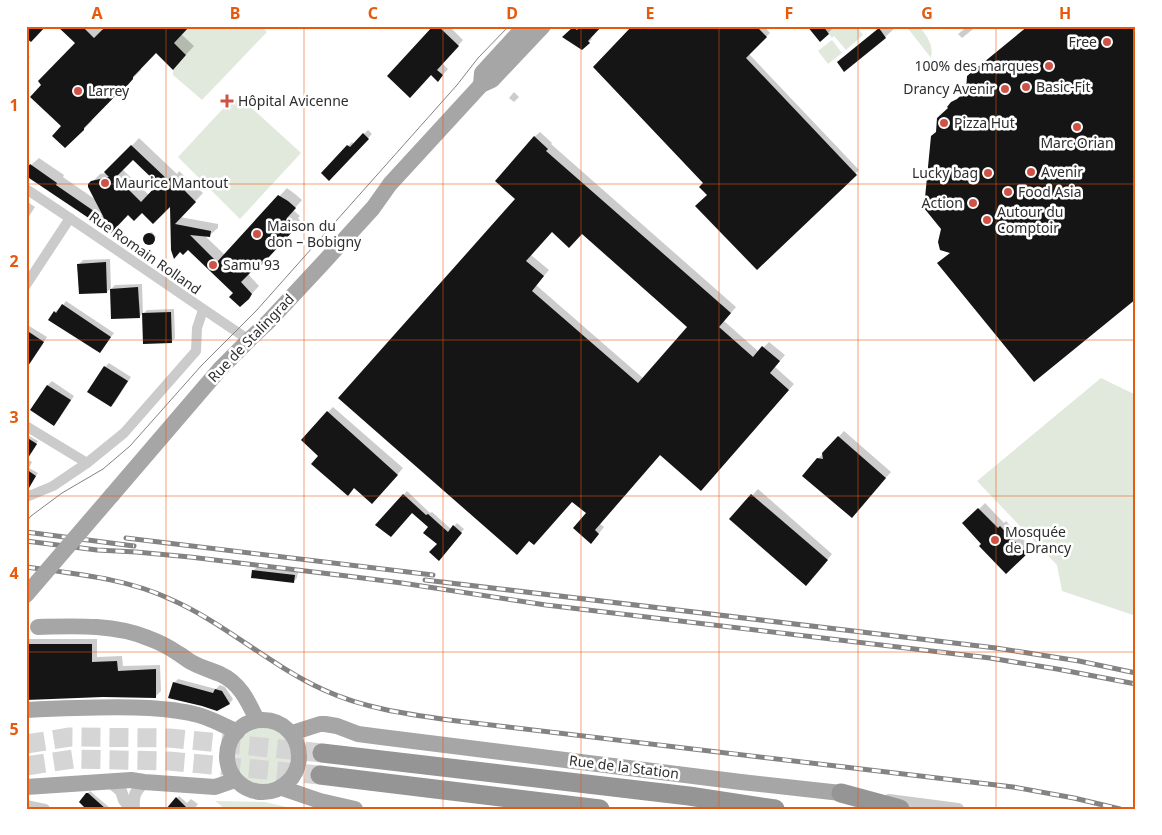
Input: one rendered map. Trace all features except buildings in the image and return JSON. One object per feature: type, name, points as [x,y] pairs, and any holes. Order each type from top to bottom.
[{"type":"highway","points":[[322,753],[688,796],[775,809]]},
{"type":"highway","points":[[320,775],[600,809]]},
{"type":"highway","points":[[841,793],[900,809]]},
{"type":"main road","name":"Rue de Stalingrad","points":[[481,85],[482,73],[525,26]]},
{"type":"main road","name":"Rue de Stalingrad","points":[[26,595],[220,369],[268,322],[359,223],[390,184],[481,85],[492,80],[543,26]]},
{"type":"main road","points":[[38,627],[104,628],[136,634],[152,640],[177,652],[191,662],[221,674],[234,682],[247,699],[257,720]]},
{"type":"main road","points":[[26,710],[127,707],[176,710],[212,720],[236,732]]},
{"type":"main road","points":[[257,720],[276,722],[285,727],[292,734],[298,745],[300,758],[294,777],[282,788],[272,792],[252,791],[243,787],[230,773],[228,764],[228,747],[236,732],[246,724],[257,720]]},
{"type":"main road","name":"Rue de la Station","points":[[292,734],[320,724],[326,724],[358,734],[381,738],[841,793]]},
{"type":"main road","points":[[297,770],[303,785],[314,798]]},
{"type":"main road","points":[[26,787],[131,780],[215,787],[235,780]]},
{"type":"main road","points":[[282,788],[320,801],[355,809]]},
{"type":"street","name":"Rue Romain Rolland","points":[[26,189],[249,340]]},
{"type":"street","points":[[26,285],[70,218]]},
{"type":"street","points":[[26,494],[29,496],[53,486],[87,463],[124,433],[196,351],[197,328],[203,310]]},
{"type":"street","points":[[26,426],[87,463]]},
{"type":"street","points":[[109,781],[121,791],[124,800],[133,809]]},
{"type":"street","points":[[133,809],[134,795],[144,782]]},
{"type":"street","name":"Rue de la Station","points":[[841,793],[958,809]]},
{"type":"street","points":[[26,805],[45,809]]},
{"type":"shaded area","points":[[190,26],[261,26],[267,32],[202,100],[173,75],[173,70],[186,55],[174,43]]},
{"type":"shaded area","points":[[823,26],[857,26],[863,35],[846,50],[834,36],[832,38]]},
{"type":"shaded area","points":[[906,26],[919,26],[931,45],[931,58]]},
{"type":"shaded area","points":[[832,40],[842,53],[828,64],[818,51]]},
{"type":"shaded area","points":[[231,100],[244,101],[301,153],[240,219],[178,157]]},
{"type":"shaded area","points":[[1101,378],[1136,395],[1136,616],[1062,591],[1057,565],[977,481]]},
{"type":"shaded area","points":[[258,728],[268,728],[283,736],[289,745],[291,756],[289,767],[283,776],[268,784],[258,784],[247,779],[240,772],[235,761],[235,751],[240,740],[247,733]]},
{"type":"shaded area","points":[[215,801],[265,802],[295,809],[225,809]]},
{"type":"tunnel","points":[[26,744],[70,737],[169,738],[322,753]]},
{"type":"tunnel","points":[[26,766],[73,759],[169,761],[320,775]]},
{"type":"tram line","points":[[26,522],[31,516],[62,493],[103,469],[130,446],[201,366],[256,311],[457,85],[478,58],[509,26]]},
{"type":"railway","points":[[26,532],[134,546]]},
{"type":"railway","points":[[126,538],[433,575]]},
{"type":"railway","points":[[26,541],[97,550],[190,557],[347,576],[546,605],[990,658],[1136,684]]},
{"type":"railway","points":[[26,567],[118,581],[153,592],[210,620],[304,680],[339,696],[385,710],[449,720],[1013,787],[1074,798],[1120,809]]},
{"type":"railway","points":[[425,580],[996,648],[1079,661],[1136,673]]},
{"type":"place","name":"Free","points":[[1107,42]]},
{"type":"place","name":"100% des marques","points":[[1049,66]]},
{"type":"place","name":"Basic-Fit","points":[[1026,87]]},
{"type":"place","name":"Drancy Avenir","points":[[1005,89]]},
{"type":"place","name":"Larrey","points":[[78,91]]},
{"type":"place","name":"Hôpital Avicenne","points":[[227,101]]},
{"type":"place","name":"Pizza Hut","points":[[944,123]]},
{"type":"place","name":"Marc Orian","points":[[1077,127]]},
{"type":"place","name":"Avenir","points":[[1031,172]]},
{"type":"place","name":"Lucky bag","points":[[988,173]]},
{"type":"place","name":"Maurice Mantout","points":[[105,183]]},
{"type":"place","name":"Food Asia","points":[[1008,192]]},
{"type":"place","name":"Action","points":[[973,203]]},
{"type":"place","name":"Autour du Comptoir","points":[[987,220]]},
{"type":"place","name":"Maison du don – Bobigny","points":[[257,234]]},
{"type":"place","name":"Samu 93","points":[[213,265]]},
{"type":"place","name":"Mosquée de Drancy","points":[[995,540]]}]
